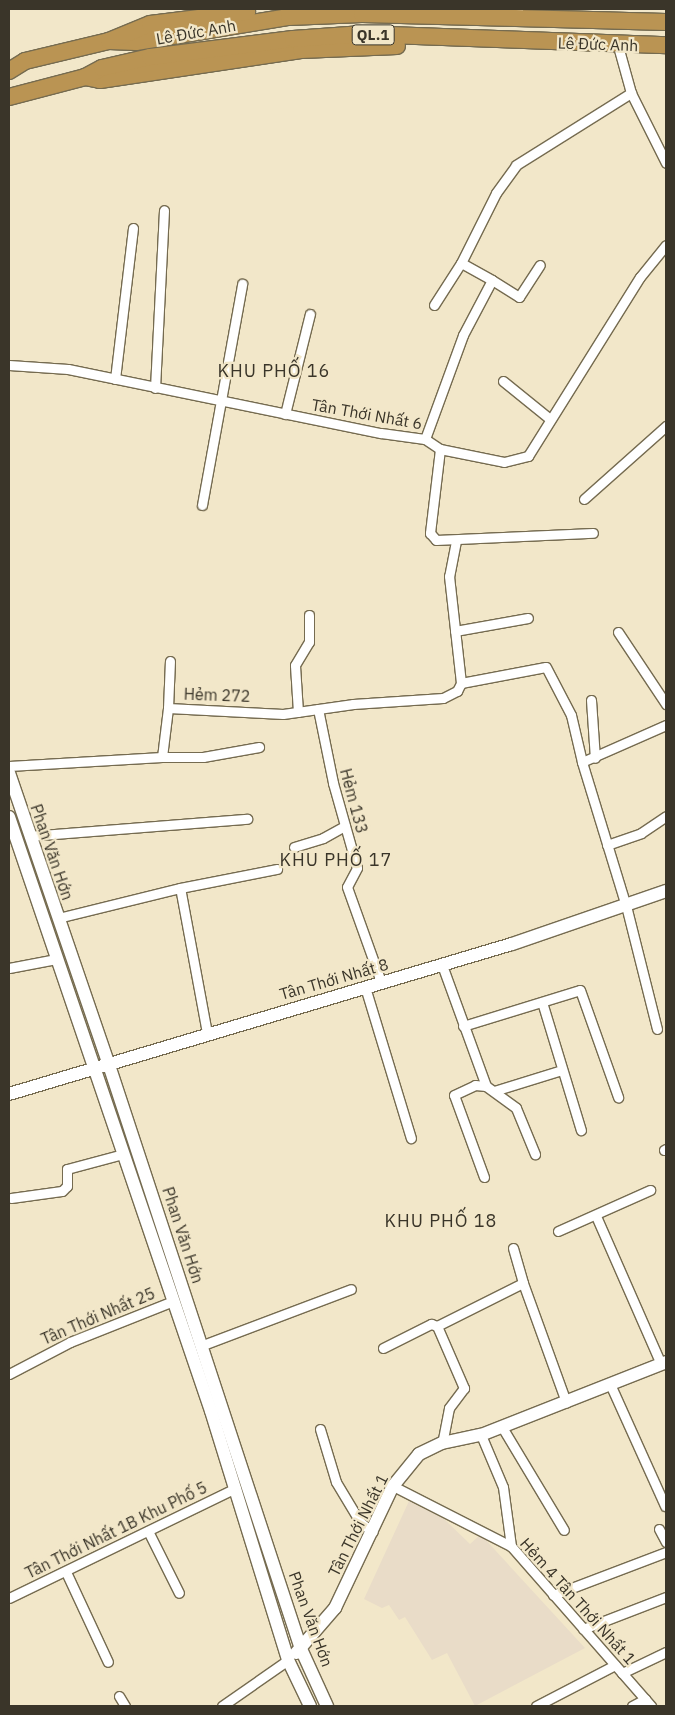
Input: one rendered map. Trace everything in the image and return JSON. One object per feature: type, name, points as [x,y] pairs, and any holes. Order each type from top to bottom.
[{"type":"highway","name":"Lê Đức Anh","points":[[109,41],[150,24],[279,9]]},
{"type":"highway","name":"Lê Đức Anh","points":[[433,9],[518,9],[666,14]]},
{"type":"highway","name":"Lê Đức Anh","points":[[109,41],[136,42],[270,20],[334,15],[613,13],[666,22]]},
{"type":"highway","name":"QL.1","points":[[9,60],[25,61],[109,41]]},
{"type":"highway","name":"Lê Đức Anh","points":[[9,97],[84,77],[102,68],[150,57],[341,42],[619,50],[666,55]]},
{"type":"highway","name":"Lê Đức Anh","points":[[619,50],[666,45]]},
{"type":"highway","name":"QL.1","points":[[9,71],[25,61]]},
{"type":"main road","name":"Phan Văn Hớn","points":[[9,773],[109,1065],[301,1649],[327,1706]]},
{"type":"main road","name":"Phan Văn Hớn","points":[[9,817],[236,1488],[288,1660],[310,1706]]},
{"type":"main road","name":"Tân Thới Nhất 8","points":[[9,1094],[109,1065],[207,1033],[442,965],[626,906],[666,891]]},
{"type":"main road","name":"Tân Thới Nhất 1","points":[[288,1660],[301,1649],[335,1608],[373,1532],[392,1486],[420,1454],[442,1443],[482,1435],[664,1363]]},
{"type":"street","points":[[619,50],[631,92],[666,163]]},
{"type":"street","points":[[434,305],[462,263],[496,193],[516,165],[631,92]]},
{"type":"street","points":[[155,388],[164,210]]},
{"type":"street","points":[[115,379],[133,228]]},
{"type":"street","name":"Tân Thới Nhất 6","points":[[9,365],[68,369],[285,414],[425,439],[440,449],[504,462],[528,456],[640,277],[666,246]]},
{"type":"street","points":[[462,263],[519,297],[540,266]]},
{"type":"street","points":[[425,439],[463,335],[492,280]]},
{"type":"street","points":[[202,504],[219,401],[242,284]]},
{"type":"street","points":[[285,414],[310,314]]},
{"type":"street","points":[[503,381],[550,419]]},
{"type":"street","points":[[584,500],[666,426]]},
{"type":"street","points":[[440,449],[430,533],[436,540],[592,533]]},
{"type":"street","points":[[456,540],[449,576],[461,683],[546,667],[571,715],[582,762],[626,906],[657,1030]]},
{"type":"street","points":[[298,712],[295,665],[309,642],[309,615]]},
{"type":"street","points":[[454,632],[528,618]]},
{"type":"street","points":[[618,632],[666,704]]},
{"type":"street","points":[[168,708],[170,661]]},
{"type":"street","name":"Hẻm 272","points":[[162,757],[168,708],[298,712],[443,698],[457,691],[461,683]]},
{"type":"street","points":[[591,700],[595,758]]},
{"type":"street","name":"Hẻm 133","points":[[318,709],[345,826],[357,868],[347,887],[381,982]]},
{"type":"street","points":[[582,762],[595,758],[666,725]]},
{"type":"street","points":[[9,766],[162,757],[203,757],[259,747]]},
{"type":"street","points":[[607,845],[641,833],[666,816]]},
{"type":"street","points":[[29,836],[247,819]]},
{"type":"street","points":[[294,847],[323,838],[345,826]]},
{"type":"street","points":[[58,918],[180,888],[277,869]]},
{"type":"street","points":[[180,888],[207,1033]]},
{"type":"street","points":[[9,968],[56,959]]},
{"type":"street","points":[[442,965],[463,1026],[490,1088]]},
{"type":"street","points":[[365,987],[411,1138]]},
{"type":"street","points":[[463,1026],[580,990],[618,1097]]},
{"type":"street","points":[[542,1002],[581,1130]]},
{"type":"street","points":[[490,1088],[562,1070]]},
{"type":"street","points":[[484,1177],[454,1095],[476,1084],[490,1088],[516,1108],[535,1154]]},
{"type":"street","points":[[11,1198],[62,1191],[67,1186],[67,1169],[123,1154]]},
{"type":"street","points":[[558,1231],[596,1216],[650,1190]]},
{"type":"street","points":[[596,1216],[664,1363]]},
{"type":"street","points":[[514,1248],[523,1283],[566,1402]]},
{"type":"street","points":[[382,1348],[431,1324],[437,1326],[523,1283]]},
{"type":"street","points":[[202,1345],[351,1289]]},
{"type":"street","name":"Tân Thới Nhất 25","points":[[9,1374],[70,1342],[174,1301]]},
{"type":"street","points":[[437,1326],[464,1388],[449,1408],[442,1443]]},
{"type":"street","points":[[610,1384],[665,1506]]},
{"type":"street","points":[[502,1427],[564,1530]]},
{"type":"street","points":[[320,1429],[336,1482],[360,1522],[373,1532]]},
{"type":"street","points":[[482,1435],[503,1487],[511,1546]]},
{"type":"street","name":"Hẻm 4 Tân Thới Nhất 1","points":[[392,1486],[511,1546],[648,1703]]},
{"type":"street","name":"Tân Thới Nhất 1B Khu Phố 5","points":[[9,1598],[236,1488]]},
{"type":"street","points":[[659,1529],[666,1542]]},
{"type":"street","points":[[148,1531],[179,1593]]},
{"type":"street","points":[[553,1594],[666,1552]]},
{"type":"street","points":[[66,1572],[108,1662]]},
{"type":"street","points":[[584,1629],[666,1598]]},
{"type":"street","points":[[622,1673],[666,1652]]},
{"type":"street","name":"Tân Thới Nhất 1","points":[[222,1706],[288,1660]]},
{"type":"street","points":[[536,1706],[615,1665]]},
{"type":"street","points":[[119,1696],[125,1706]]},
{"type":"street","points":[[632,1706],[648,1703]]},
{"type":"shaded area","points":[[409,1501],[443,1518],[470,1544],[480,1535],[484,1538],[585,1648],[475,1706],[447,1653],[432,1660],[405,1617],[399,1620],[389,1605],[382,1608],[364,1599]]},
{"type":"district","name":"KHU PHỐ 16","points":[[274,371]]},
{"type":"district","name":"KHU PHỐ 17","points":[[336,860]]},
{"type":"district","name":"KHU PHỐ 18","points":[[441,1221]]}]
